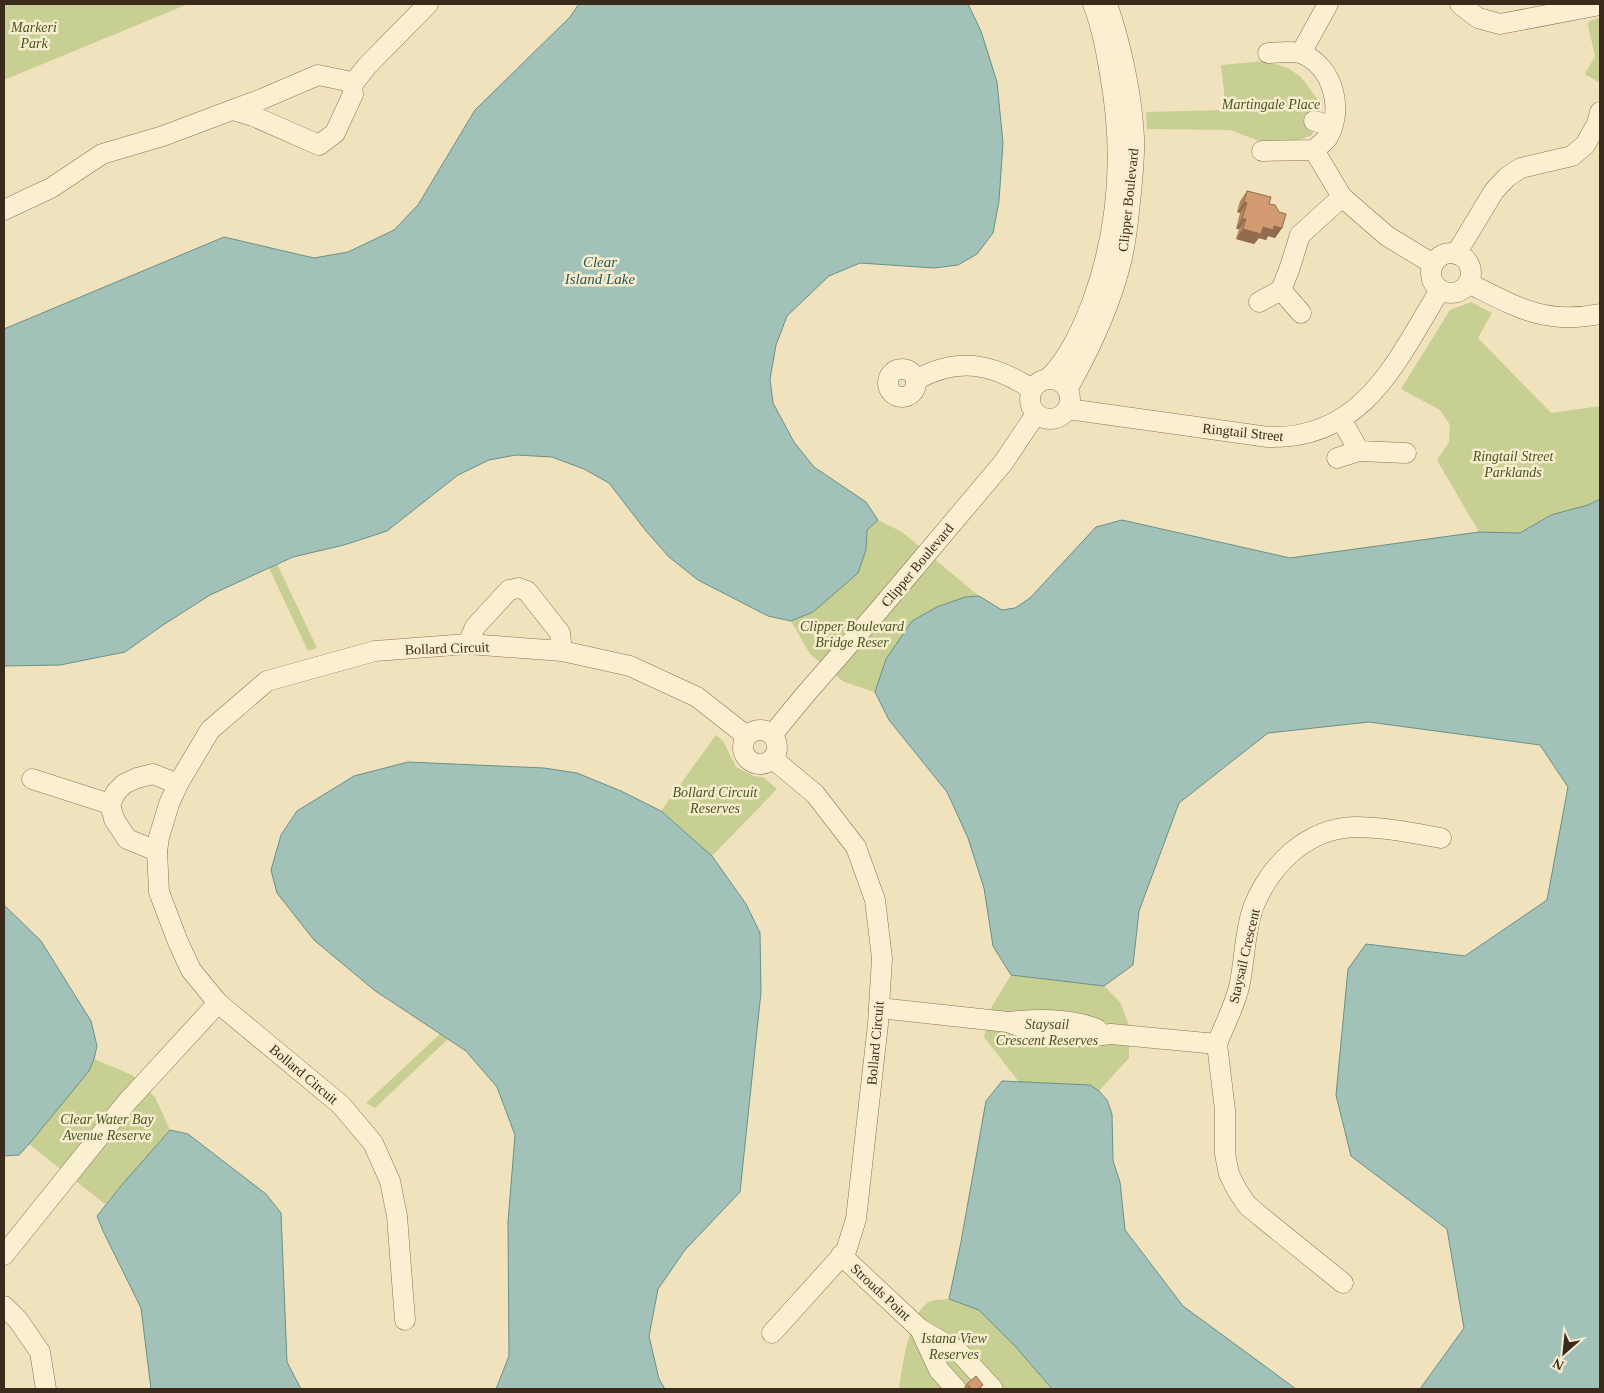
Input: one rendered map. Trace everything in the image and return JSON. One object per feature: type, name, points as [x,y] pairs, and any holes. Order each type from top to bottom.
[{"type":"street","points":[[232,110],[253,116],[319,145],[335,133],[353,94],[352,85],[367,66],[428,4]]},
{"type":"street","name":"Clipper Boulevard","points":[[1049,378],[1063,364],[1077,341],[1098,287],[1108,251],[1113,220],[1118,174],[1116,109],[1106,50],[1094,4]]},
{"type":"street","name":"Clipper Boulevard","points":[[1068,388],[1099,327],[1121,262],[1127,230],[1133,172],[1134,138],[1131,105],[1116,30],[1107,4]]},
{"type":"street","points":[[1301,53],[1328,4]]},
{"type":"street","points":[[1460,4],[1478,18],[1500,24],[1600,5]]},
{"type":"street","points":[[1262,151],[1314,150],[1327,138],[1323,123],[1335,114],[1333,88],[1324,72],[1314,62],[1301,53],[1268,53]]},
{"type":"street","points":[[4,210],[51,188],[102,154],[163,136],[262,100],[318,74],[347,81],[352,85]]},
{"type":"street","points":[[1456,254],[1494,191],[1506,177],[1521,168],[1572,156],[1585,145],[1597,124],[1600,112]]},
{"type":"street","points":[[1314,150],[1342,197],[1387,236],[1432,264]]},
{"type":"street","points":[[1259,302],[1281,290],[1300,235],[1342,197]]},
{"type":"street","points":[[1456,254],[1466,260],[1469,266],[1471,272],[1468,284],[1459,292],[1446,293],[1440,290],[1436,287],[1430,276],[1432,264],[1442,255],[1456,254]]},
{"type":"street","points":[[1468,284],[1519,308],[1539,315],[1561,318],[1600,314]]},
{"type":"street","points":[[1281,290],[1301,313]]},
{"type":"street","name":"Ringtail Street","points":[[1068,409],[1268,437],[1299,436],[1326,427],[1341,419],[1369,398],[1386,377],[1440,290]]},
{"type":"street","points":[[916,380],[929,372],[947,367],[967,366],[989,368],[1015,378],[1032,389]]},
{"type":"street","points":[[1049,378],[1062,382],[1068,388],[1070,395],[1068,409],[1054,419],[1036,414],[1030,400],[1032,389],[1042,380],[1049,378]]},
{"type":"street","name":"Clipper Boulevard","points":[[772,735],[1003,463],[1036,414]]},
{"type":"street","points":[[1341,419],[1359,451]]},
{"type":"street","points":[[1337,458],[1359,451],[1406,453]]},
{"type":"street","points":[[468,644],[475,627],[509,590],[519,588],[527,591],[560,633],[562,651]]},
{"type":"street","name":"Bollard Circuit","points":[[405,1320],[397,1216],[390,1181],[373,1143],[341,1105],[218,1003],[191,970],[178,942],[159,892],[158,851],[159,837],[166,812],[178,784],[210,730],[267,681],[375,651],[468,644],[562,651],[630,666],[697,697],[746,737]]},
{"type":"street","points":[[762,730],[772,735],[777,744],[773,759],[764,764],[754,764],[750,761],[746,757],[743,747],[746,737],[762,730]]},
{"type":"street","name":"Bollard Circuit","points":[[772,1333],[846,1250],[856,1219],[879,1008],[882,958],[875,900],[856,847],[815,794],[773,759]]},
{"type":"street","points":[[158,851],[127,839],[114,819],[110,804],[116,792],[124,784],[137,778],[153,774],[178,784]]},
{"type":"street","points":[[32,779],[110,804]]},
{"type":"street","name":"Staysail Crescent","points":[[1217,1044],[1233,1008],[1239,987],[1246,933],[1253,909],[1277,866],[1290,853],[1305,842],[1328,831],[1353,827],[1401,831],[1442,838]]},
{"type":"street","points":[[4,1254],[128,1102],[218,1003]]},
{"type":"street","points":[[879,1008],[1008,1022],[1027,1029],[1060,1036],[1111,1034],[1217,1044],[1225,1110],[1225,1154],[1229,1174],[1237,1190],[1247,1204],[1260,1216],[1344,1282]]},
{"type":"street","name":"Strouds Point","points":[[841,1255],[920,1329],[958,1351],[981,1377],[953,1386],[939,1370],[920,1329]]},
{"type":"street","points":[[4,1306],[18,1320],[40,1352],[46,1389]]},
{"type":"green space","name":"Markeri Park","points":[[4,4],[188,4],[4,80]]},
{"type":"green space","points":[[1599,18],[1600,79],[1598,82],[1585,74],[1595,56],[1588,26],[1589,21]]},
{"type":"green space","name":"Martingale Place","points":[[1265,61],[1288,68],[1301,77],[1321,104],[1312,135],[1299,140],[1270,145],[1230,130],[1147,129],[1146,112],[1226,110],[1221,65]]},
{"type":"green space","name":"Ringtail Street Parklands","points":[[1471,302],[1492,313],[1478,338],[1551,413],[1600,406],[1600,499],[1588,505],[1551,515],[1520,533],[1479,532],[1437,460],[1449,442],[1450,425],[1440,410],[1401,389],[1450,310]]},
{"type":"green space","name":"Clipper Boulevard Bridge Reser","points":[[878,520],[902,532],[979,596],[937,607],[886,659],[875,692],[844,682],[810,654],[791,621],[813,612],[857,573],[866,550],[867,530]]},
{"type":"green space","points":[[277,564],[317,648],[308,651],[269,568]]},
{"type":"green space","name":"Bollard Circuit Reserves","points":[[716,735],[723,741],[736,767],[754,776],[763,777],[777,789],[712,856],[661,811]]},
{"type":"green space","name":"Staysail Crescent Reserves","points":[[1011,975],[1104,986],[1120,1002],[1129,1025],[1129,1058],[1099,1091],[1090,1085],[1019,1082],[984,1037],[992,1006]]},
{"type":"green space","points":[[440,1034],[448,1039],[375,1108],[366,1103]]},
{"type":"green space","name":"Clear Water Bay Avenue Reserve","points":[[94,1059],[132,1075],[155,1097],[170,1130],[105,1204],[29,1144],[89,1071]]},
{"type":"green space","name":"Istana View Reserves","points":[[949,1299],[979,1310],[1015,1346],[1051,1389],[899,1389],[907,1344],[920,1311],[931,1301]]},
{"type":"water","name":"Clear Island Lake","points":[[579,4],[968,4],[981,31],[997,82],[1003,143],[999,201],[993,233],[977,254],[958,265],[934,268],[860,263],[829,276],[787,316],[776,345],[770,379],[773,403],[794,442],[814,467],[866,502],[878,520],[867,530],[866,550],[858,573],[813,612],[791,621],[768,616],[698,580],[669,557],[609,483],[584,469],[552,457],[516,455],[489,460],[458,475],[387,531],[344,545],[293,557],[210,595],[125,652],[60,665],[4,666],[4,329],[224,237],[314,258],[348,252],[394,230],[418,205],[475,110],[570,17]]},
{"type":"water","points":[[1600,499],[1600,1389],[1420,1389],[1464,1328],[1447,1229],[1351,1156],[1336,1095],[1348,969],[1366,944],[1465,956],[1547,900],[1568,787],[1540,745],[1369,722],[1268,733],[1179,803],[1139,911],[1133,965],[1104,986],[1011,975],[993,946],[984,888],[968,838],[947,792],[889,720],[875,692],[886,659],[912,621],[937,607],[965,597],[979,596],[1002,610],[1015,608],[1030,598],[1096,527],[1122,520],[1290,558],[1479,532],[1520,533],[1551,515],[1588,505]]},
{"type":"water","points":[[408,762],[544,768],[577,773],[621,791],[661,811],[712,856],[746,904],[760,933],[761,992],[740,1192],[685,1250],[658,1289],[649,1336],[659,1379],[665,1389],[496,1389],[509,1356],[508,1222],[515,1135],[497,1087],[466,1051],[374,990],[314,940],[277,893],[271,870],[281,835],[297,811],[354,776]]},
{"type":"water","points":[[4,905],[41,941],[91,1021],[97,1046],[89,1071],[29,1144],[19,1155],[4,1156]]},
{"type":"water","points":[[1002,1081],[1090,1085],[1099,1091],[1107,1100],[1112,1114],[1113,1161],[1120,1182],[1125,1230],[1183,1306],[1296,1389],[1052,1389],[1015,1346],[979,1310],[949,1299],[986,1101]]},
{"type":"water","points":[[170,1130],[188,1134],[266,1194],[281,1213],[287,1362],[301,1389],[151,1389],[141,1308],[97,1216]]},
{"type":"building","points":[[1247,191],[1271,197],[1269,204],[1275,205],[1279,212],[1286,214],[1282,228],[1274,226],[1273,230],[1263,227],[1261,234],[1243,229],[1246,219],[1242,219],[1247,203],[1244,202]]},
{"type":"building","points":[[976,1376],[983,1385],[978,1389],[972,1389],[967,1384]]}]
